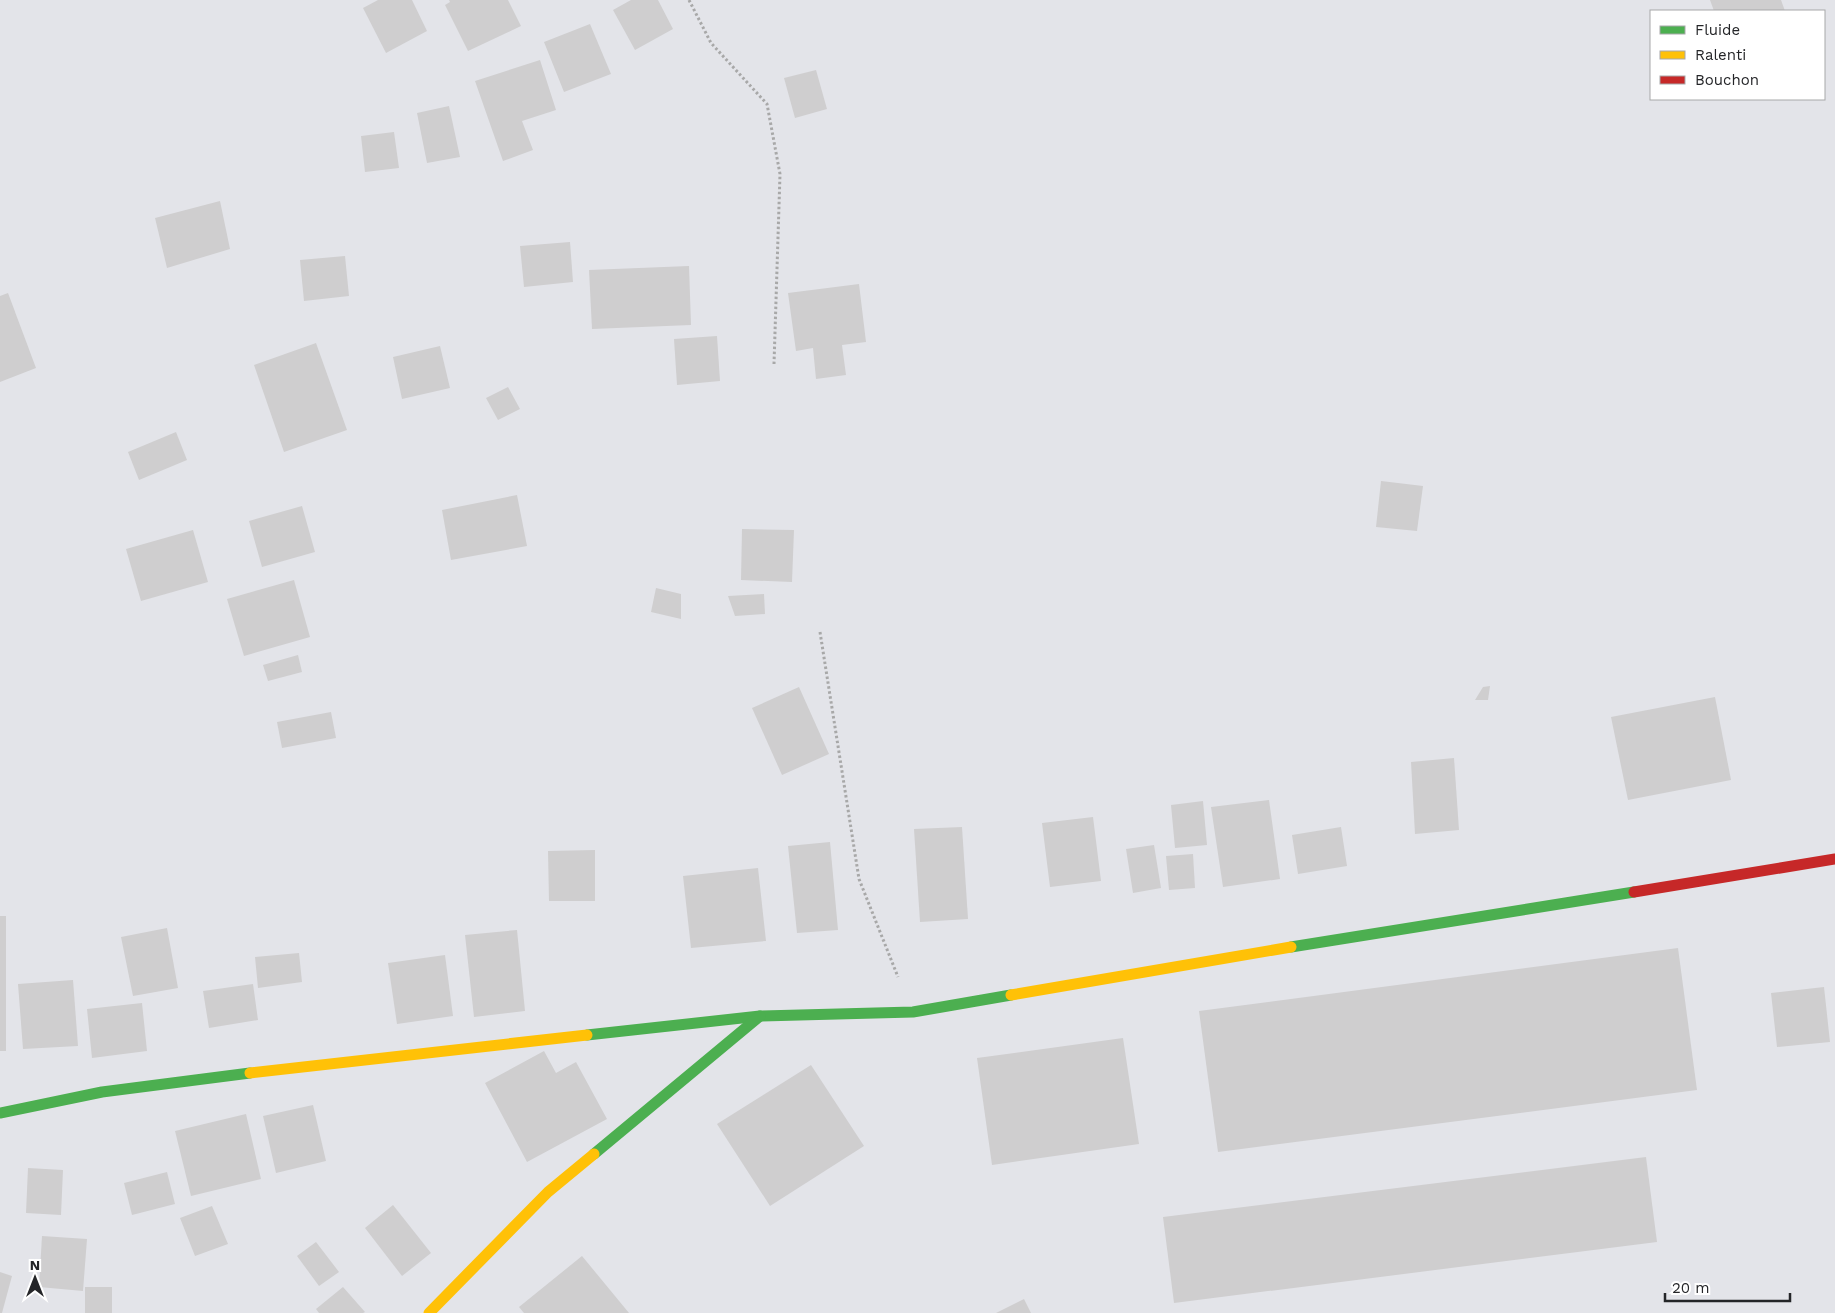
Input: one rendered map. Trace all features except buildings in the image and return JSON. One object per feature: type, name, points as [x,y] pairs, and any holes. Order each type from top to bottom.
[{"type":"main road","points":[[0,1113],[102,1092],[316,1064],[760,1016],[913,1012],[1270,951],[1835,859]]},
{"type":"main road","points":[[429,1313],[548,1192],[760,1016]]},
{"type":"path","points":[[689,0],[711,43],[767,104],[780,174],[774,364]]},
{"type":"path","points":[[820,632],[858,879],[913,1012]]},
{"type":"traffic: fast","points":[[1291,947],[1634,892]]},
{"type":"traffic: fast","points":[[587,1035],[760,1016],[913,1012],[1011,995]]},
{"type":"traffic: fast","points":[[594,1154],[760,1016]]},
{"type":"traffic: fast","points":[[0,1113],[102,1092],[250,1073]]},
{"type":"traffic: slow","points":[[1011,995],[1291,947]]},
{"type":"traffic: slow","points":[[250,1073],[587,1035]]},
{"type":"traffic: slow","points":[[429,1313],[548,1192],[594,1154]]},
{"type":"traffic: jam","points":[[1634,892],[1835,859]]}]
